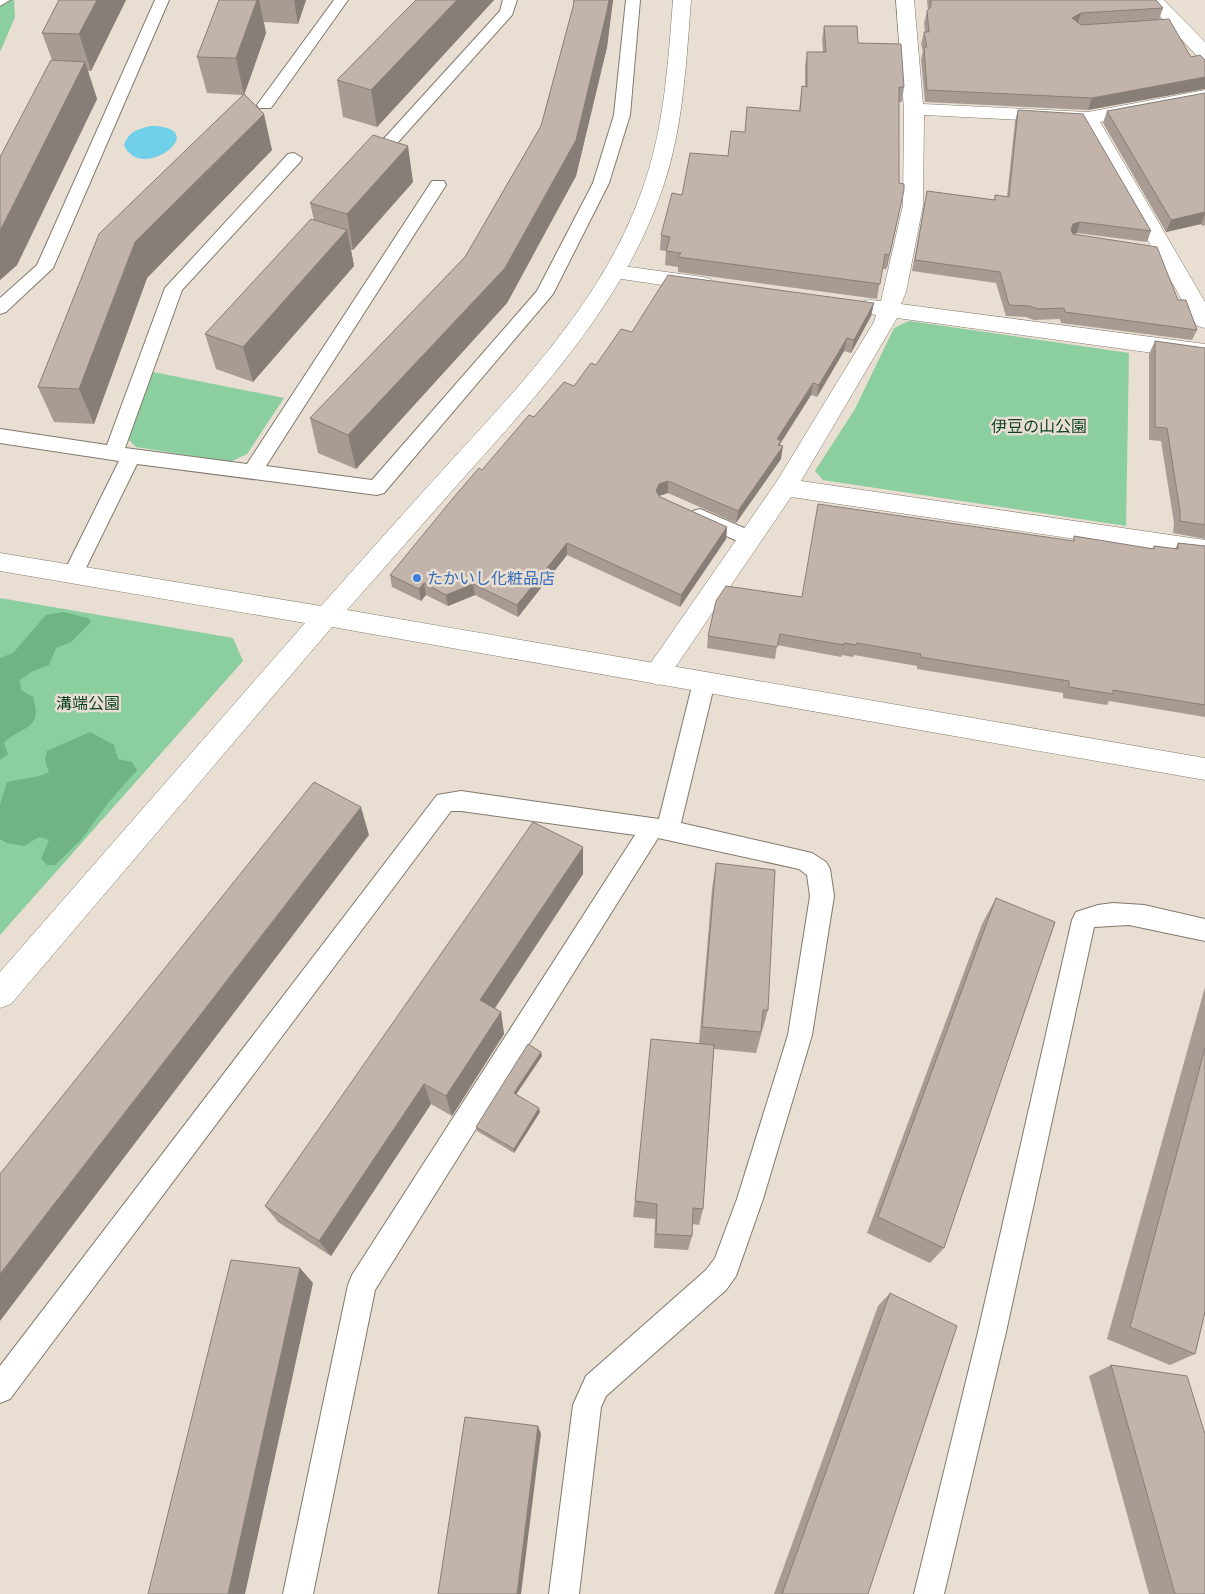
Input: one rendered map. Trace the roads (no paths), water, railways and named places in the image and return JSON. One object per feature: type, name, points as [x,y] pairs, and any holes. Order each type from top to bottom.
[{"type":"street","points":[[0,994],[326,617],[553,363],[588,316],[615,272],[642,218],[667,140],[674,100],[682,0]]},
{"type":"street","points":[[657,674],[785,487],[885,322],[895,292],[913,205],[914,110],[905,0]]},
{"type":"street","points":[[1154,0],[1205,53]]},
{"type":"street","points":[[914,110],[1088,118],[1205,96]]},
{"type":"street","points":[[1088,118],[1155,251],[1205,321]]},
{"type":"street","points":[[615,272],[722,287]]},
{"type":"street","points":[[849,304],[1205,352]]},
{"type":"street","points":[[785,487],[1205,549]]},
{"type":"street","points":[[0,562],[1205,769]]},
{"type":"lane","points":[[0,308],[44,268],[126,86],[162,0]]},
{"type":"lane","points":[[265,105],[341,0]]},
{"type":"lane","points":[[385,147],[507,12],[510,0]]},
{"type":"lane","points":[[0,436],[123,455],[377,488],[544,294],[601,183],[622,115],[633,0]]},
{"type":"lane","points":[[1160,26],[1178,25]]},
{"type":"lane","points":[[73,574],[123,455],[174,288],[294,158]]},
{"type":"lane","points":[[252,472],[438,185]]},
{"type":"lane","points":[[684,509],[751,539]]},
{"type":"lane","points":[[298,1594],[362,1285],[660,829],[704,682]]},
{"type":"lane","points":[[0,1388],[444,802],[462,801],[660,829],[804,860],[818,868],[822,896],[800,1035],[750,1199],[726,1266],[716,1280],[596,1386],[587,1405],[564,1594]]},
{"type":"lane","points":[[929,1594],[994,1322],[1084,920],[1098,914],[1119,912],[1205,930]]},
{"type":"water","points":[[150,126],[169,128],[176,135],[175,143],[157,157],[145,159],[133,156],[124,145],[128,137],[141,128]]},
{"type":"place","name":"たかいし化粧品店","points":[[417,578]]},
{"type":"park label","name":"伊豆の山公園","points":[[1039,426]]},
{"type":"park label","name":"溝端公園","points":[[88,703]]}]
